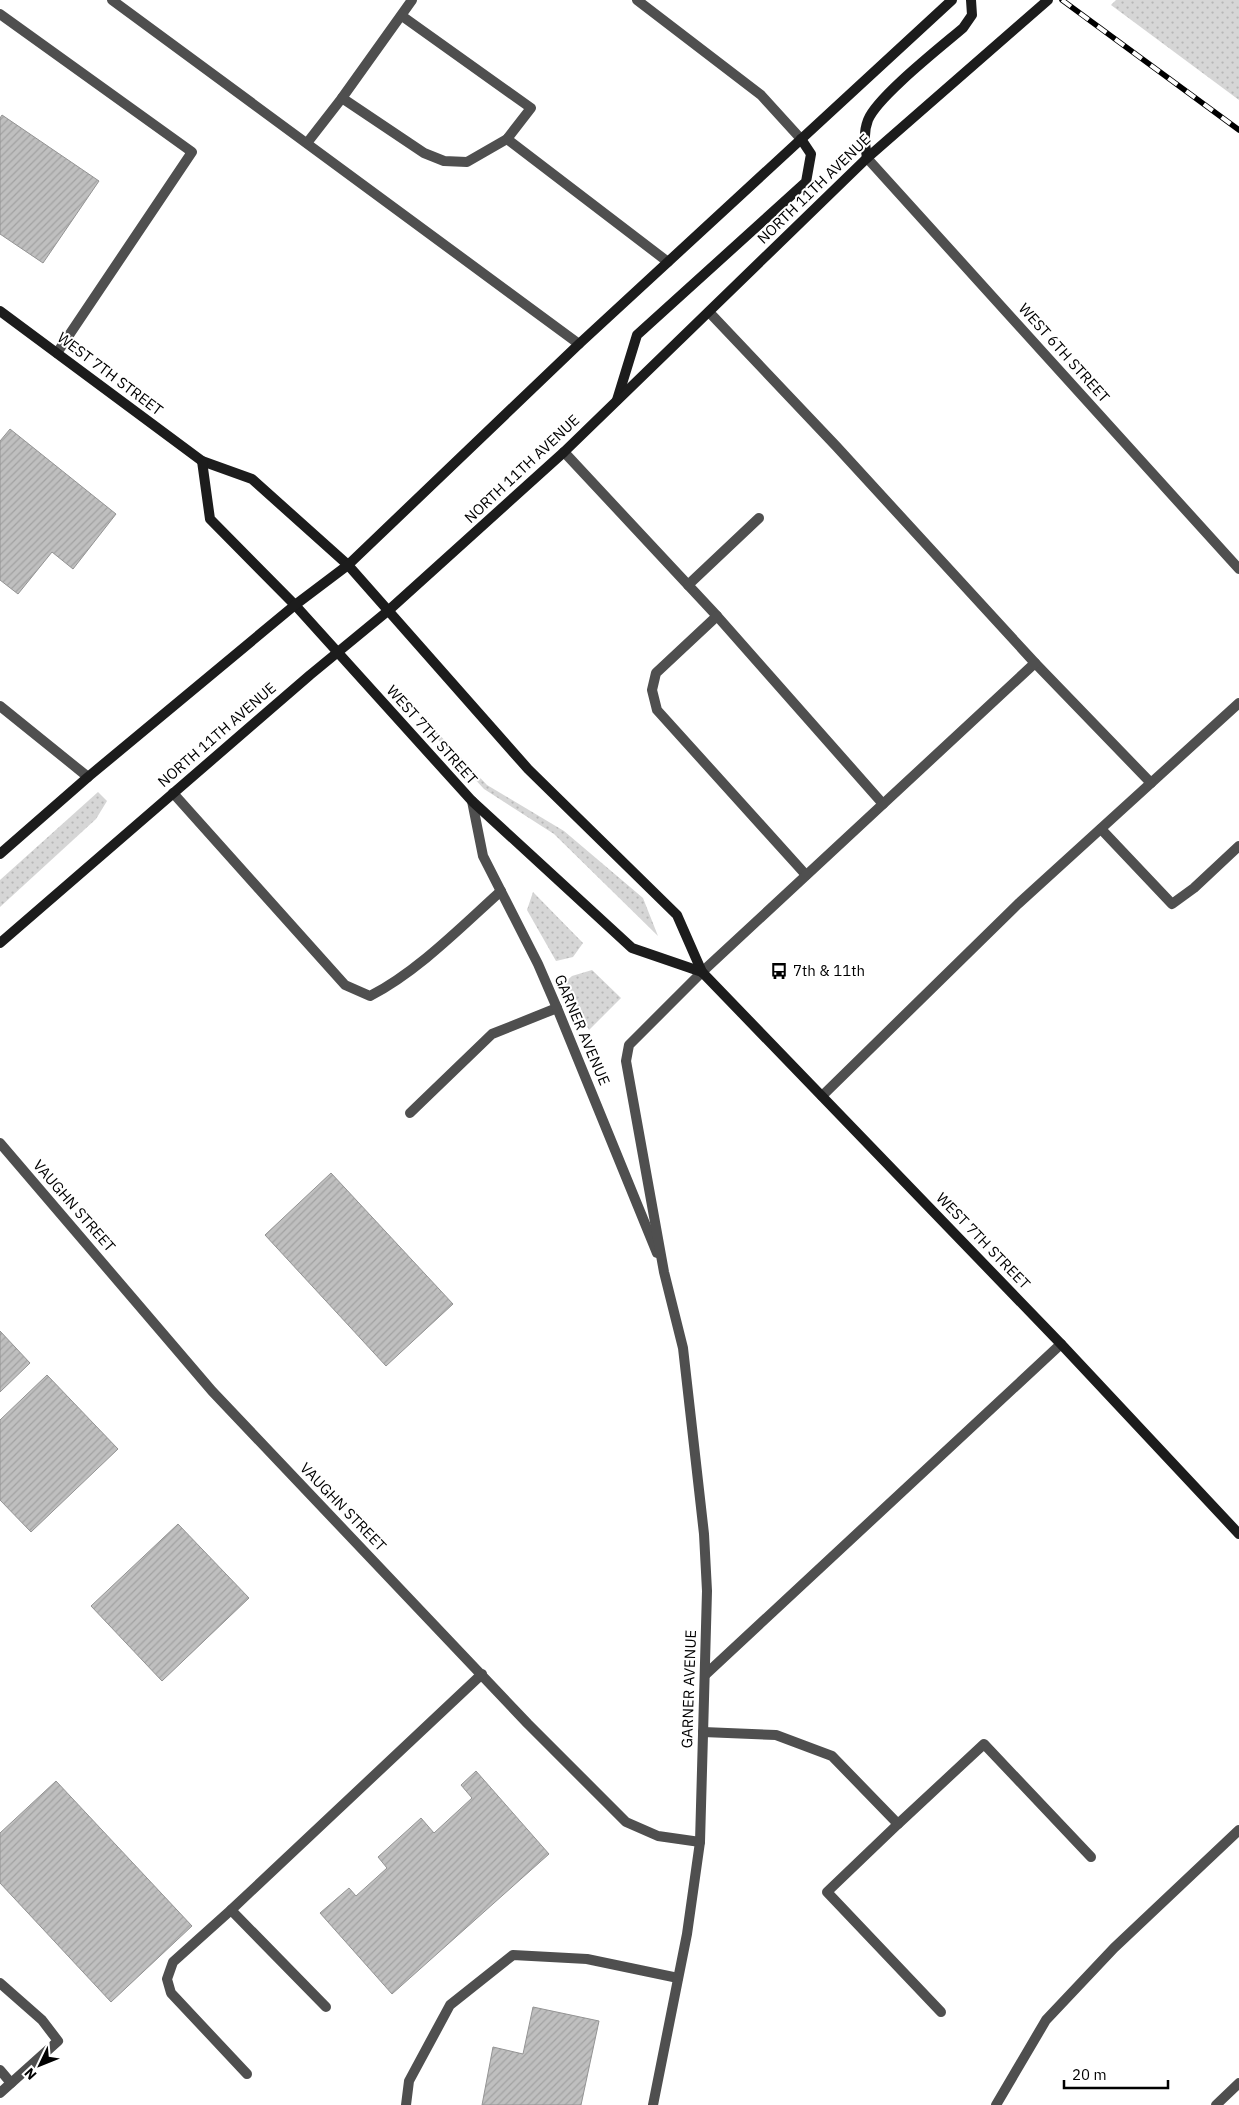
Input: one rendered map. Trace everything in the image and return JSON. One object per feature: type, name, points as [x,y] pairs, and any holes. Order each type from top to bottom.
[{"type":"main road","points":[[0,854],[88,777],[295,605],[348,565],[579,344],[952,0]]},
{"type":"main road","points":[[867,158],[864,136],[868,118],[880,101],[963,28],[972,15],[971,0]]},
{"type":"main road","name":"NORTH 11TH AVENUE","points":[[0,943],[389,610],[564,452],[867,158],[1048,0]]},
{"type":"main road","points":[[617,401],[637,335],[806,182],[812,154],[801,139]]},
{"type":"main road","name":"WEST 7TH STREET","points":[[0,311],[202,461],[252,479],[348,565],[528,769],[677,915],[702,972],[1061,1344],[1239,1534]]},
{"type":"main road","name":"WEST 7TH STREET","points":[[202,461],[210,518],[295,605],[472,801],[632,948],[702,972]]},
{"type":"street","points":[[112,0],[579,344]]},
{"type":"street","points":[[307,143],[342,98],[412,0]]},
{"type":"street","points":[[637,0],[761,95],[801,139]]},
{"type":"street","points":[[0,14],[192,152],[57,354]]},
{"type":"street","points":[[342,98],[424,153],[444,161],[467,162],[508,139],[530,108],[402,16]]},
{"type":"street","points":[[508,139],[668,262]]},
{"type":"street","name":"WEST 6TH STREET","points":[[867,158],[1239,568]]},
{"type":"street","points":[[709,312],[836,446],[1035,663],[1150,783]]},
{"type":"street","points":[[564,452],[717,616],[883,804]]},
{"type":"street","points":[[688,585],[760,518]]},
{"type":"street","points":[[717,616],[656,673],[652,690],[657,710],[806,875]]},
{"type":"street","name":"GARNER AVENUE","points":[[653,2105],[687,1934],[700,1842],[707,1591],[704,1534],[683,1348],[664,1272],[626,1061],[629,1045],[702,972],[1035,663]]},
{"type":"street","points":[[822,1096],[1018,904],[1239,703]]},
{"type":"street","points":[[0,706],[88,777]]},
{"type":"street","points":[[173,793],[345,985],[370,996],[382,990],[441,945],[501,891]]},
{"type":"street","name":"GARNER AVENUE","points":[[472,801],[483,856],[538,964],[558,1008],[664,1272]]},
{"type":"street","points":[[1101,829],[1172,904],[1194,888],[1239,846]]},
{"type":"street","points":[[410,1113],[492,1034],[558,1008]]},
{"type":"street","name":"VAUGHN STREET","points":[[0,1143],[212,1391],[528,1724],[626,1822],[658,1836],[700,1842]]},
{"type":"street","points":[[705,1675],[1061,1344]]},
{"type":"street","points":[[247,2074],[171,1993],[167,1979],[174,1962],[482,1674]]},
{"type":"street","points":[[703,1732],[776,1735],[832,1756],[898,1824]]},
{"type":"street","points":[[940,2012],[828,1892],[984,1744],[1091,1857]]},
{"type":"street","points":[[996,2105],[1046,2020],[1114,1948],[1239,1830]]},
{"type":"street","points":[[231,1910],[326,2007]]},
{"type":"street","points":[[406,2105],[409,2081],[450,2005],[513,1956],[587,1959],[678,1978]]},
{"type":"street","points":[[0,1983],[42,2020],[58,2041],[0,2093]]},
{"type":"street","points":[[0,2070],[11,2083]]},
{"type":"street","points":[[1216,2105],[1239,2083]]},
{"type":"shaded area","points":[[1116,0],[1239,0],[1239,100],[1111,5]]},
{"type":"shaded area","points":[[433,728],[487,785],[564,831],[643,898],[658,936],[554,834],[484,789],[430,731]]},
{"type":"shaded area","points":[[98,792],[107,801],[96,819],[0,907],[0,880]]},
{"type":"shaded area","points":[[533,892],[583,943],[573,957],[556,961],[527,910]]},
{"type":"shaded area","points":[[592,970],[621,998],[589,1030],[564,983],[572,976]]},
{"type":"building","points":[[2,115],[99,181],[43,263],[0,234],[0,118]]},
{"type":"building","points":[[10,429],[116,514],[73,569],[52,552],[18,594],[0,580],[0,441]]},
{"type":"building","points":[[331,1173],[453,1304],[386,1366],[265,1235]]},
{"type":"building","points":[[0,1331],[30,1363],[0,1392]]},
{"type":"building","points":[[47,1375],[118,1449],[31,1532],[0,1500],[0,1420]]},
{"type":"building","points":[[178,1524],[249,1598],[162,1681],[91,1606]]},
{"type":"building","points":[[476,1771],[549,1854],[392,1994],[320,1913],[349,1888],[356,1896],[387,1868],[378,1857],[421,1818],[434,1833],[472,1798],[461,1785]]},
{"type":"building","points":[[56,1781],[192,1926],[111,2002],[0,1883],[0,1833]]},
{"type":"building","points":[[533,2007],[599,2021],[581,2105],[482,2105],[493,2047],[523,2054]]},
{"type":"railway","points":[[1062,0],[1239,130]]},
{"type":"place","name":"7th & 11th","points":[[779,971]]}]
